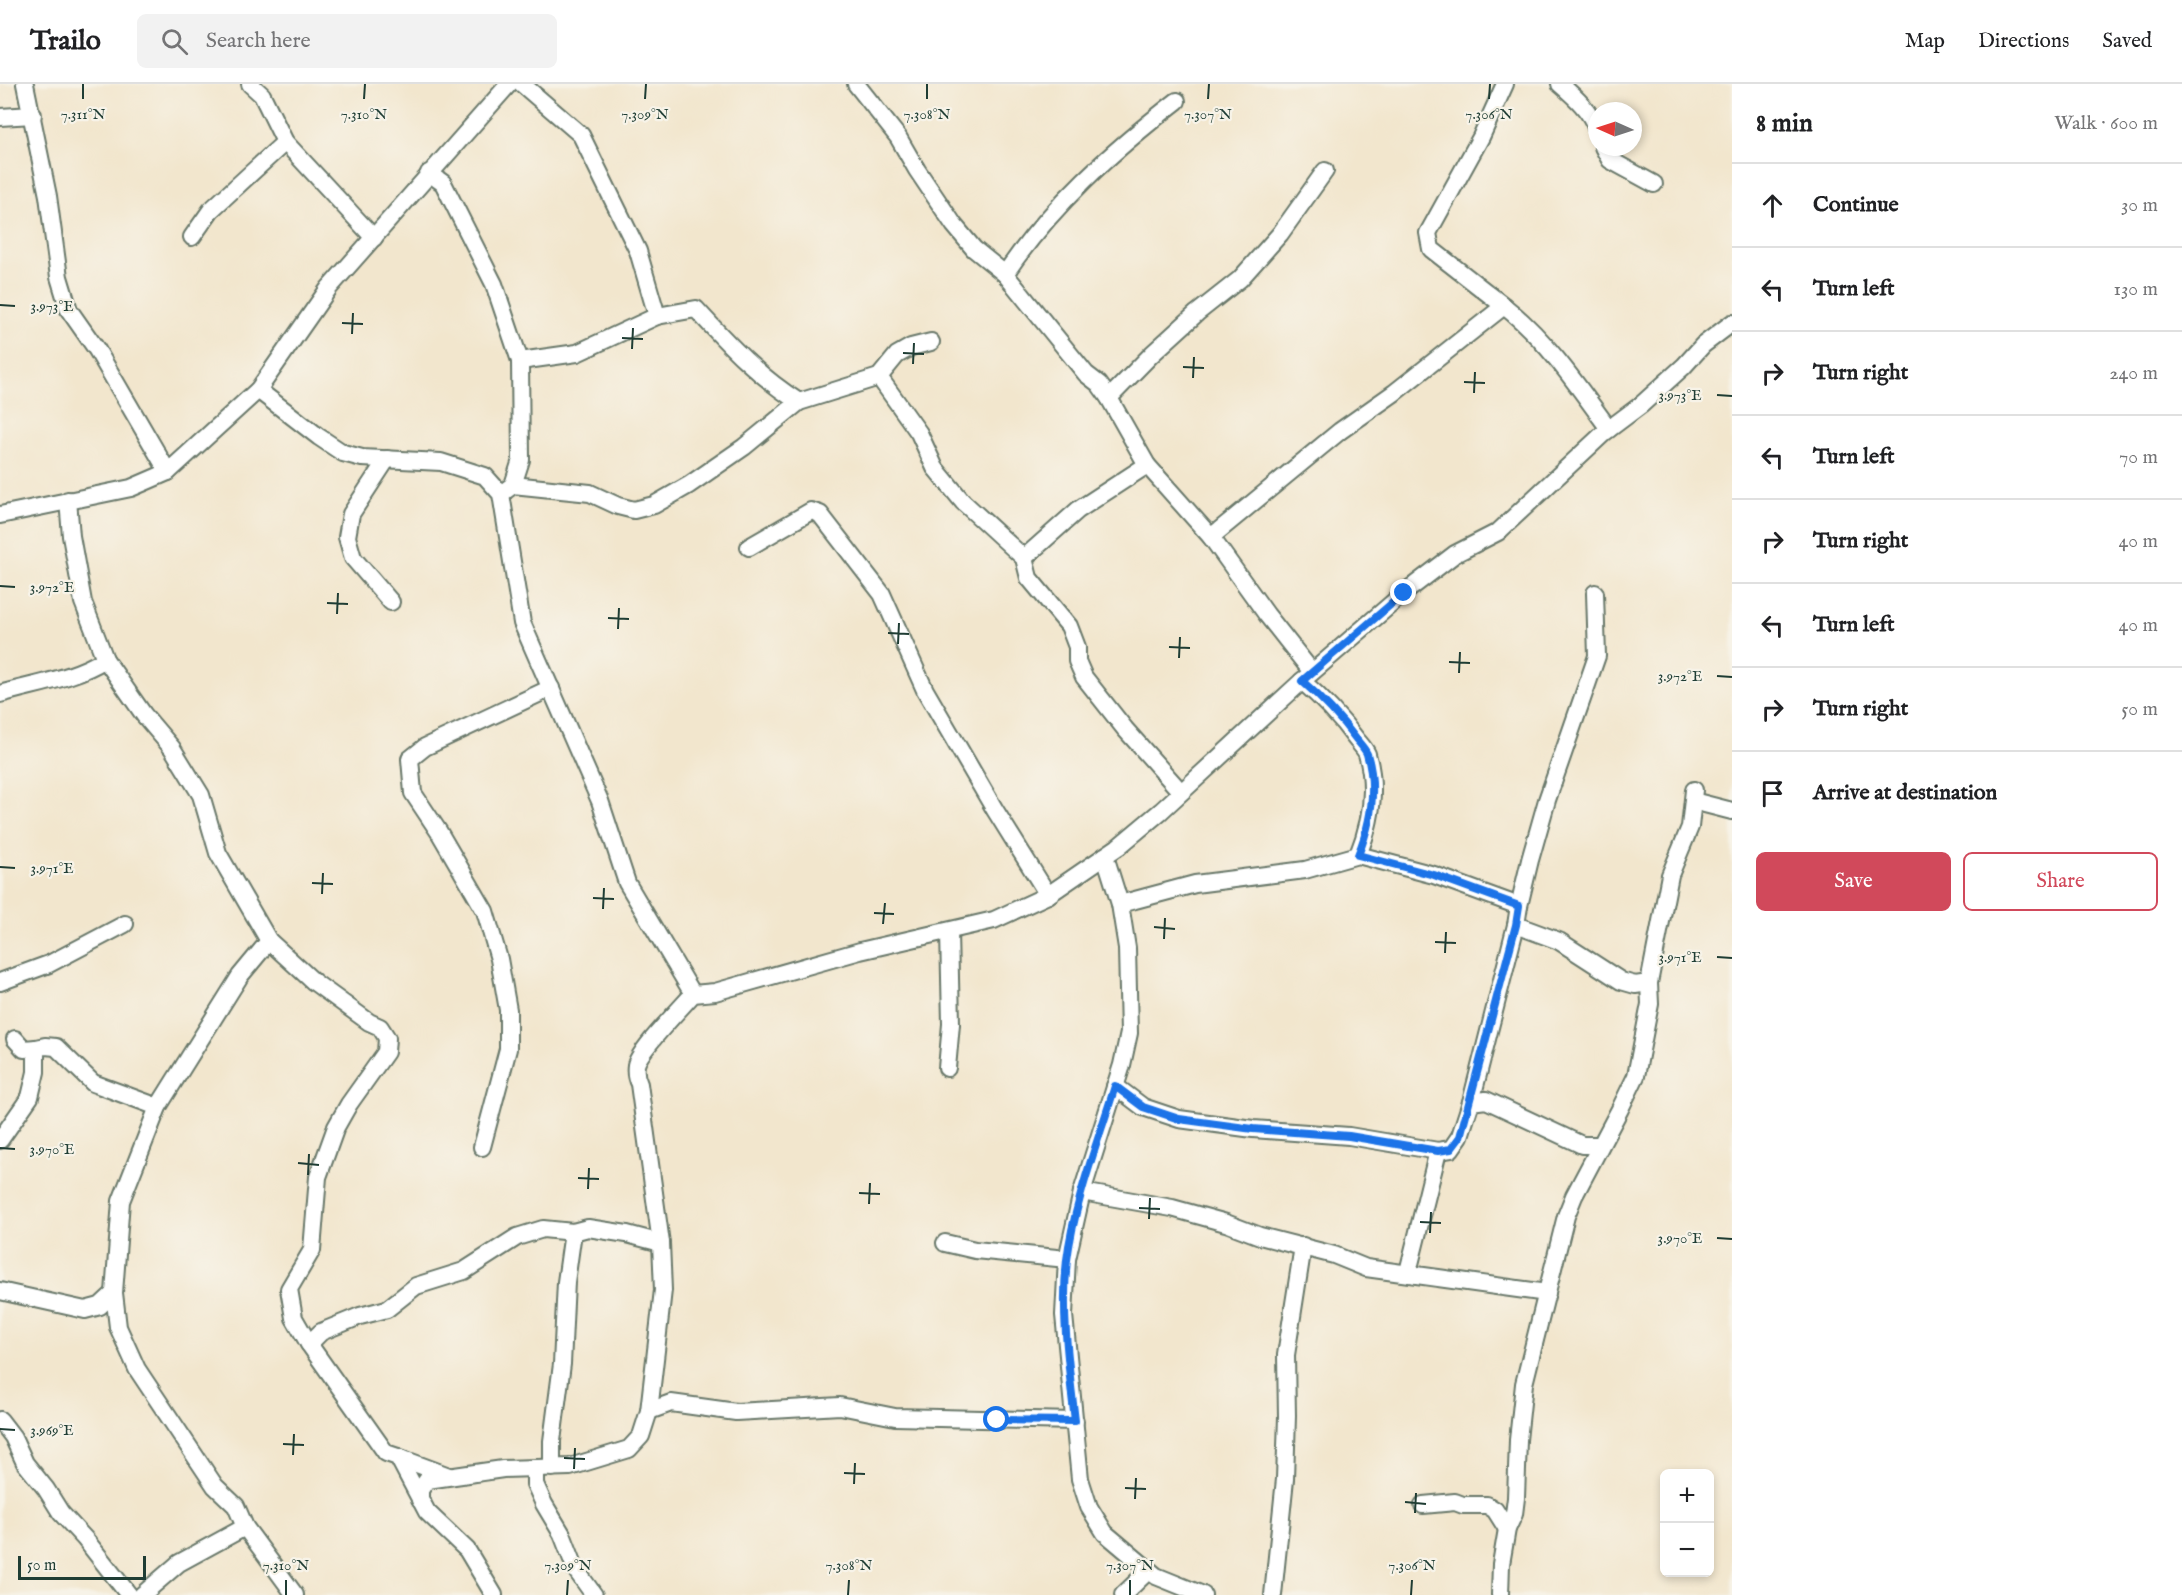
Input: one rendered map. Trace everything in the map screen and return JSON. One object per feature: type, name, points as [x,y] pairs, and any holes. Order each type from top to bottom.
[{"type":"street","points":[[25,84],[33,115],[51,216],[59,277],[69,310],[97,350],[168,472]]},
{"type":"street","points":[[250,84],[262,95],[285,142],[374,238]]},
{"type":"street","points":[[0,515],[131,488],[168,472],[258,390],[329,288],[509,84]]},
{"type":"street","points":[[522,84],[581,135],[638,251],[657,316]]},
{"type":"street","points":[[856,84],[898,136],[917,170],[954,225],[974,249],[1005,274],[1086,374],[1099,384],[1147,465],[1211,537],[1267,615],[1322,698],[1366,752],[1374,788],[1367,828],[1358,855]]},
{"type":"street","points":[[1505,84],[1481,137],[1428,233],[1431,249],[1518,317],[1566,370],[1609,429]]},
{"type":"street","points":[[1560,84],[1588,113]]},
{"type":"street","points":[[1005,274],[1050,214],[1135,134],[1177,101]]},
{"type":"street","points":[[0,117],[33,115]]},
{"type":"street","points":[[192,237],[211,210],[285,142]]},
{"type":"street","points":[[1608,156],[1654,184]]},
{"type":"street","points":[[1109,398],[1152,354],[1240,279],[1280,234],[1325,171]]},
{"type":"street","points":[[429,173],[443,183],[494,284],[520,361],[521,460],[507,490],[522,623],[600,801],[627,883],[693,994]]},
{"type":"street","points":[[1211,537],[1340,431],[1394,393],[1504,306]]},
{"type":"street","points":[[520,361],[578,353],[657,316],[696,309],[756,372],[799,402]]},
{"type":"street","points":[[420,1500],[420,1490],[428,1480],[535,1467],[570,1467],[629,1449],[640,1436],[649,1411],[663,1290],[661,1243],[636,1064],[643,1052],[693,994],[715,992],[860,951],[994,920],[1048,895],[1105,856],[1181,792],[1307,676],[1404,593],[1455,555],[1498,532],[1609,429],[1641,405],[1684,366],[1703,345],[1732,323]]},
{"type":"street","points":[[258,390],[319,437],[344,453],[362,458],[441,462],[485,476],[507,490],[590,493],[618,506],[634,510],[654,505],[689,485],[744,447],[799,402],[879,377],[897,355],[910,347],[931,342]]},
{"type":"street","points":[[879,377],[919,433],[935,468],[963,502],[1024,558],[1029,578],[1069,626],[1077,647],[1077,661],[1084,677],[1125,729],[1181,792]]},
{"type":"street","points":[[387,459],[351,514],[348,537],[353,558],[391,602]]},
{"type":"street","points":[[1024,558],[1078,510],[1147,465]]},
{"type":"street","points":[[68,500],[71,536],[83,602],[105,659],[144,715],[172,748],[201,795],[218,853],[269,941],[314,982],[369,1022],[380,1027],[387,1038],[386,1052],[349,1104],[336,1127],[318,1177],[312,1250],[289,1289],[294,1318],[309,1344],[386,1453],[449,1476]]},
{"type":"street","points":[[749,547],[811,511],[820,514],[882,594],[925,690],[1048,895]]},
{"type":"street","points":[[1115,1086],[1143,1107],[1179,1119],[1253,1129],[1349,1136],[1438,1151],[1451,1149],[1460,1137],[1471,1102],[1547,800],[1597,656],[1595,593]]},
{"type":"street","points":[[0,694],[47,682],[93,666],[105,659]]},
{"type":"street","points":[[482,1147],[508,1049],[508,1010],[499,959],[485,911],[439,832],[413,794],[410,759],[425,747],[551,688]]},
{"type":"street","points":[[1500,1595],[1501,1564],[1516,1498],[1518,1440],[1524,1384],[1566,1216],[1636,1076],[1670,875],[1690,827],[1693,795],[1732,811]]},
{"type":"street","points":[[1120,904],[1195,884],[1305,870],[1358,855],[1434,875],[1519,906]]},
{"type":"street","points":[[1105,856],[1120,904],[1127,948],[1130,1033],[1082,1192],[1067,1259],[1064,1316],[1080,1479],[1089,1507],[1105,1533],[1156,1576],[1203,1595]]},
{"type":"street","points":[[0,982],[49,964],[126,924]]},
{"type":"street","points":[[1516,925],[1559,941],[1621,981],[1635,985],[1650,983]]},
{"type":"street","points":[[947,1068],[951,1024],[949,931]]},
{"type":"street","points":[[269,941],[240,976],[158,1107],[121,1201],[114,1293],[118,1327],[137,1369],[214,1486],[236,1506],[245,1527],[295,1595]]},
{"type":"street","points":[[15,1039],[24,1049],[56,1047],[93,1083],[158,1107]]},
{"type":"street","points":[[0,1140],[30,1097],[36,1072],[36,1048]]},
{"type":"street","points":[[1471,1102],[1486,1100],[1582,1145],[1600,1145]]},
{"type":"street","points":[[1408,1272],[1438,1151]]},
{"type":"street","points":[[1082,1192],[1172,1208],[1226,1223],[1260,1236],[1334,1255],[1366,1268],[1547,1293]]},
{"type":"street","points":[[309,1344],[321,1332],[360,1316],[387,1309],[416,1286],[464,1271],[517,1236],[543,1229],[573,1232],[588,1228],[627,1234],[661,1243]]},
{"type":"street","points":[[552,1468],[552,1441],[562,1364],[566,1281],[573,1232]]},
{"type":"street","points":[[945,1243],[975,1250],[1067,1259]]},
{"type":"street","points":[[1273,1595],[1285,1479],[1286,1355],[1304,1246]]},
{"type":"street","points":[[0,1292],[85,1310],[100,1306],[114,1293]]},
{"type":"street","points":[[649,1411],[672,1403],[736,1412],[840,1406],[895,1417],[1075,1421]]},
{"type":"street","points":[[0,1420],[13,1437],[25,1463],[46,1489],[61,1514],[85,1539],[129,1595]]},
{"type":"street","points":[[398,1457],[427,1512],[467,1550],[494,1595]]},
{"type":"street","points":[[535,1467],[535,1484],[544,1504],[562,1533],[576,1570],[594,1595]]},
{"type":"street","points":[[1423,1505],[1455,1502],[1463,1505],[1487,1505],[1495,1510],[1508,1529]]},
{"type":"street","points":[[142,1595],[179,1563],[245,1527]]},
{"type":"street","points":[[1123,1595],[1149,1570]]},
{"type":"route","points":[[997,1420],[1075,1421],[1064,1316],[1067,1259],[1082,1192],[1115,1086],[1143,1107],[1179,1119],[1253,1129],[1349,1136],[1438,1151],[1451,1149],[1460,1137],[1471,1102],[1519,906],[1434,875],[1358,855],[1363,844],[1374,788],[1366,752],[1341,719],[1302,681],[1404,593]]}]
